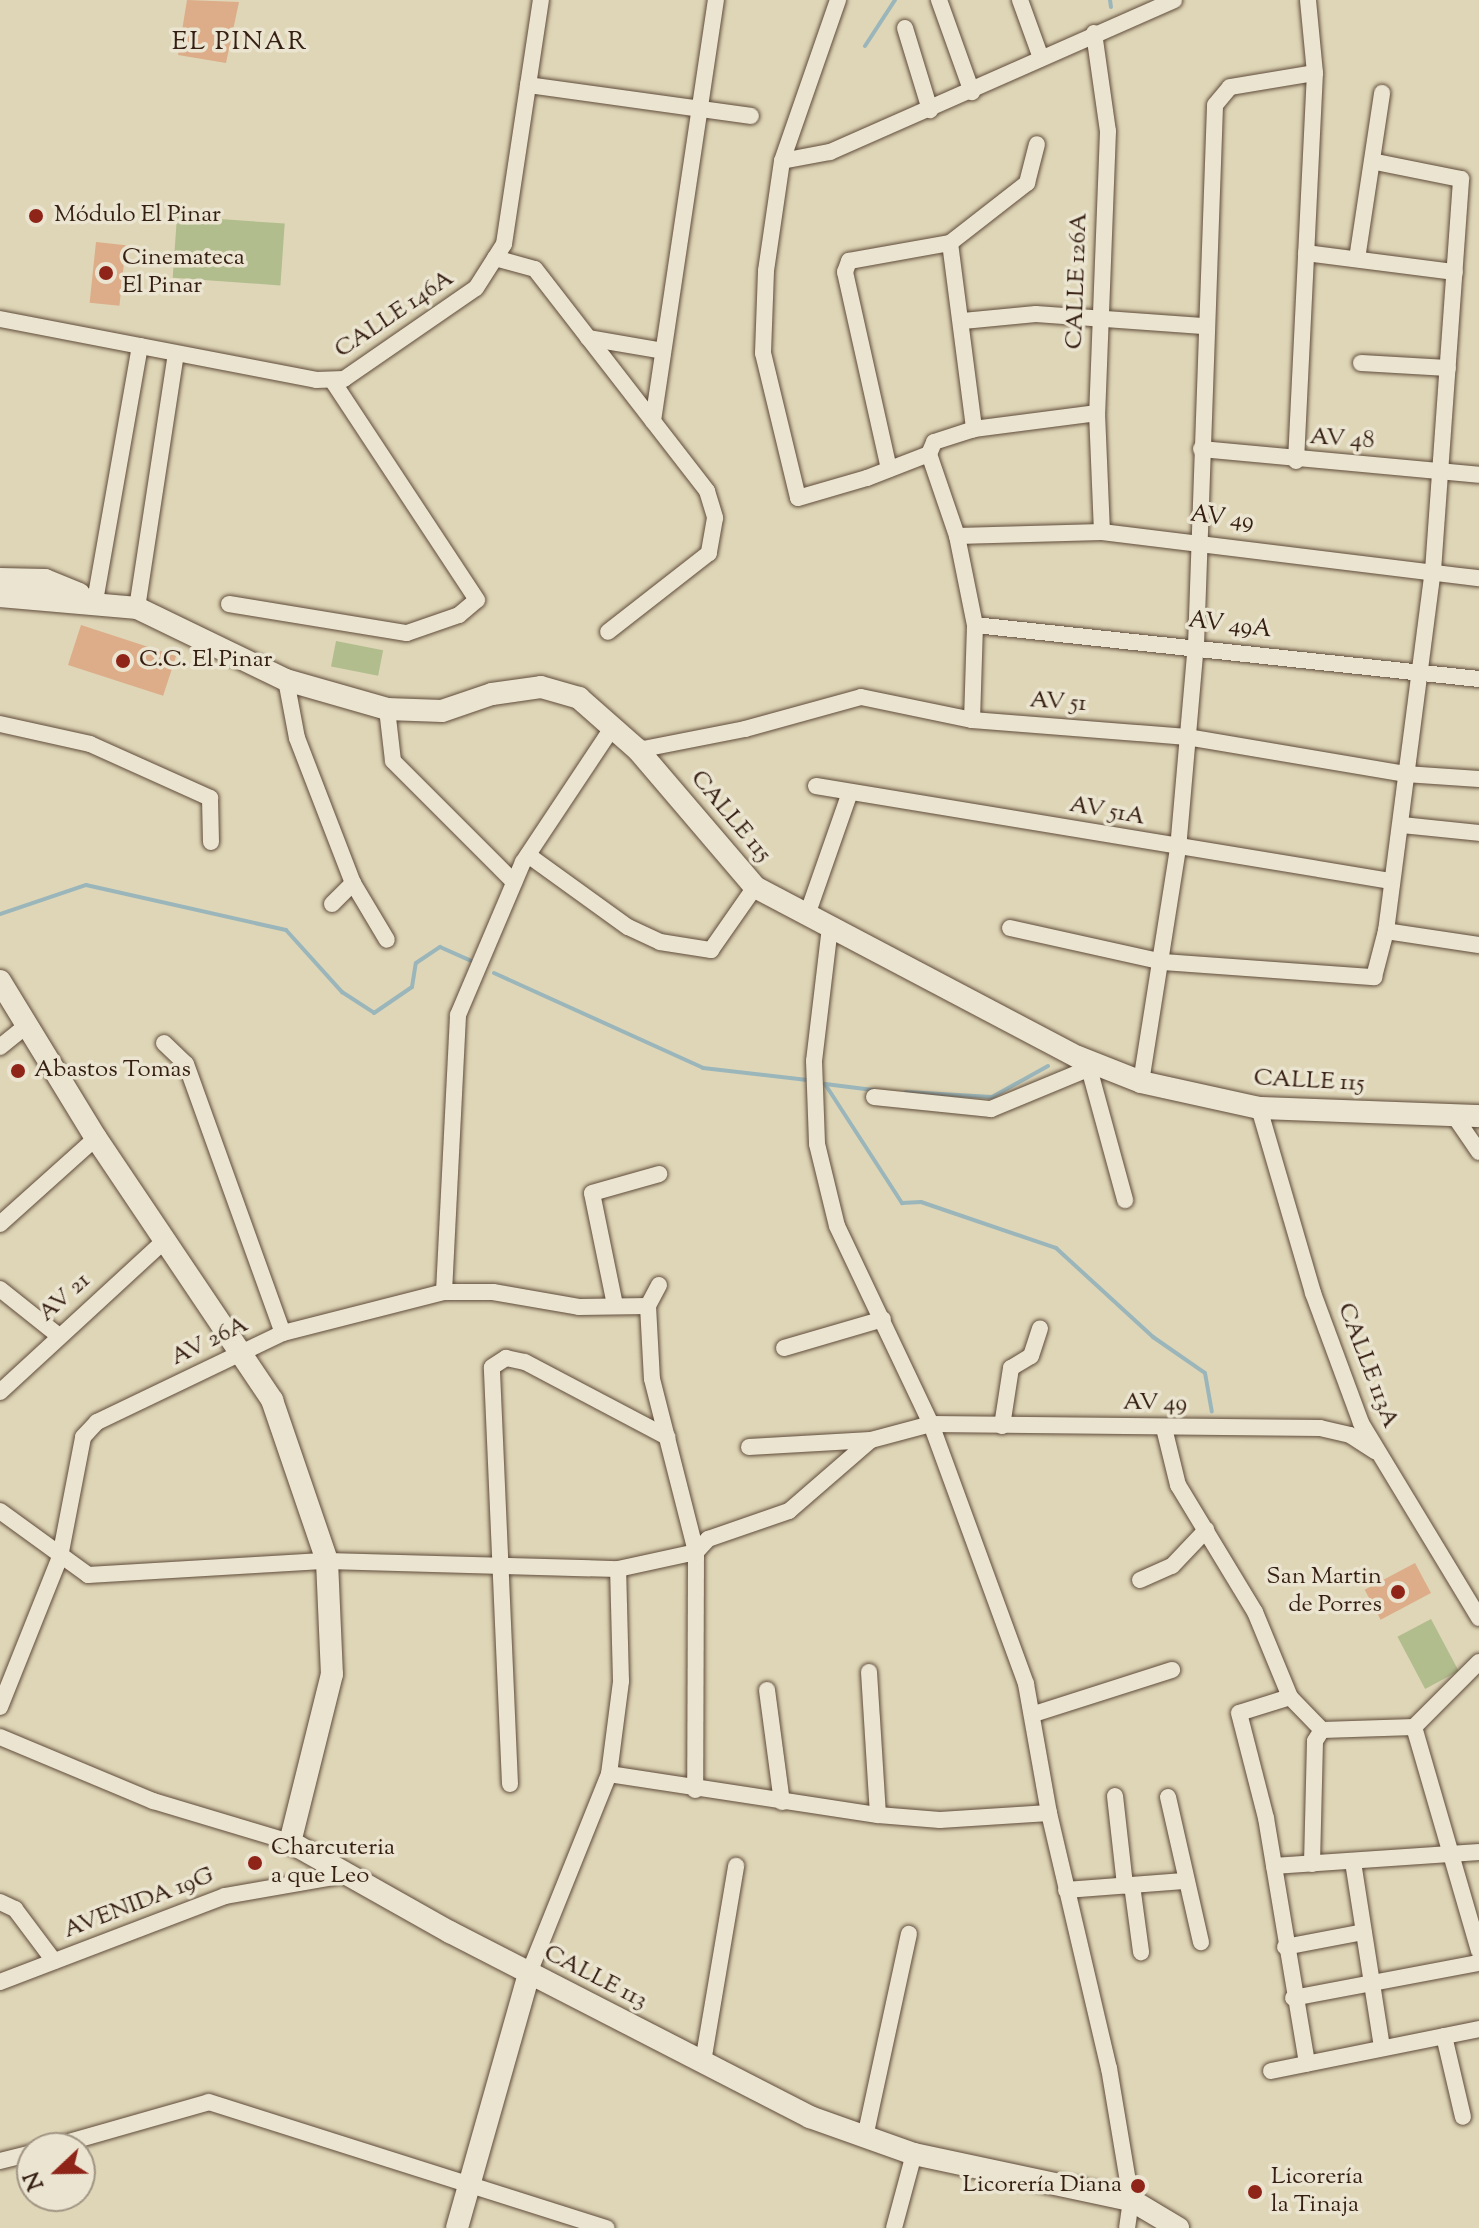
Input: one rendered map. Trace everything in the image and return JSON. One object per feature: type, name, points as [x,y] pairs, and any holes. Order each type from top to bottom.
[{"type":"street","name":"CALLE 146A","points":[[0,319],[333,382],[476,288],[504,244],[541,0]]},
{"type":"street","points":[[653,421],[716,0]]},
{"type":"street","points":[[838,0],[782,161],[766,271],[763,353],[798,498],[929,454]]},
{"type":"street","points":[[939,0],[972,92]]},
{"type":"street","points":[[1020,0],[1041,58]]},
{"type":"street","points":[[782,161],[830,152],[972,92],[1094,33],[1174,0]]},
{"type":"street","points":[[1296,461],[1315,73],[1308,0]]},
{"type":"street","points":[[905,28],[930,110]]},
{"type":"street","name":"CALLE 126A","points":[[1094,33],[1108,131],[1097,413],[1102,532]]},
{"type":"street","points":[[1141,1082],[1163,962],[1178,849],[1196,645],[1203,326],[1215,105],[1221,91],[1315,73]]},
{"type":"street","points":[[528,85],[751,116]]},
{"type":"street","points":[[1357,259],[1376,162],[1382,93]]},
{"type":"street","points":[[889,469],[845,272],[858,255],[950,243],[1027,183],[1037,144]]},
{"type":"street","points":[[1010,928],[1163,962],[1365,981],[1374,977],[1386,931],[1391,881],[1402,825],[1417,674],[1433,571],[1461,179],[1376,162]]},
{"type":"street","points":[[950,243],[963,321],[974,429]]},
{"type":"street","points":[[1306,253],[1455,272]]},
{"type":"street","points":[[495,258],[535,269],[707,491],[715,518],[709,553],[608,632]]},
{"type":"street","points":[[963,321],[1036,314],[1203,326]]},
{"type":"street","points":[[588,338],[663,351]]},
{"type":"street","points":[[95,601],[140,346]]},
{"type":"street","points":[[137,608],[176,354]]},
{"type":"street","points":[[1361,363],[1448,368]]},
{"type":"street","points":[[229,604],[407,633],[459,615],[477,600],[333,382]]},
{"type":"street","points":[[972,720],[975,625],[957,536],[929,454],[934,442],[974,429],[1097,413]]},
{"type":"street","name":"AV 48","points":[[1201,449],[1296,461],[1479,475]]},
{"type":"street","name":"AV 49","points":[[957,536],[1102,532],[1197,540],[1479,578]]},
{"type":"street","name":"CALLE 115","points":[[0,579],[45,580],[95,601]]},
{"type":"street","name":"CALLE 115","points":[[0,596],[95,601],[137,608],[286,680],[387,709],[442,711],[492,694],[541,687],[579,698],[638,750],[755,887],[1093,1067],[1141,1082],[1259,1108],[1479,1116]]},
{"type":"street","name":"AV 49A","points":[[975,625],[1196,645],[1417,674],[1479,679]]},
{"type":"street","points":[[286,680],[297,738],[353,883],[387,940]]},
{"type":"street","name":"AV 51","points":[[638,750],[745,729],[861,697],[972,720],[1187,737],[1405,774],[1479,779]]},
{"type":"street","points":[[387,709],[393,761],[514,882]]},
{"type":"street","points":[[0,724],[90,744],[210,798],[211,842]]},
{"type":"street","points":[[444,1292],[455,1025],[528,855],[612,728]]},
{"type":"street","name":"AV 51A","points":[[816,786],[1178,849],[1391,881]]},
{"type":"street","points":[[807,915],[850,792]]},
{"type":"street","points":[[1402,825],[1479,833]]},
{"type":"street","points":[[528,855],[628,927],[660,942],[711,950],[755,887]]},
{"type":"street","points":[[332,904],[353,883]]},
{"type":"street","points":[[830,927],[814,1061],[817,1144],[837,1226],[931,1424],[1034,1714],[1049,1813],[1109,2068],[1131,2200],[1127,2228]]},
{"type":"street","points":[[1386,931],[1479,945]]},
{"type":"street","points":[[0,981],[163,1242],[272,1400],[327,1561],[332,1674],[290,1842]]},
{"type":"street","points":[[0,1047],[26,1026]]},
{"type":"street","points":[[164,1043],[186,1064],[283,1333]]},
{"type":"street","points":[[874,1097],[991,1109],[1093,1067],[1125,1200]]},
{"type":"street","name":"CALLE 113A","points":[[1259,1108],[1313,1293],[1375,1451],[1479,1618]]},
{"type":"street","points":[[1453,1114],[1479,1152]]},
{"type":"street","points":[[0,1224],[96,1138]]},
{"type":"street","points":[[615,1305],[593,1191],[659,1174]]},
{"type":"street","name":"AV 21","points":[[0,1392],[163,1242]]},
{"type":"street","points":[[659,1285],[648,1306],[652,1379],[696,1552],[695,1790]]},
{"type":"street","points":[[0,1289],[59,1336]]},
{"type":"street","name":"AV 26A","points":[[0,1707],[60,1557],[88,1429],[283,1333],[444,1292],[648,1306]]},
{"type":"street","points":[[784,1348],[883,1319]]},
{"type":"street","points":[[1002,1426],[1011,1368],[1031,1356],[1040,1328]]},
{"type":"street","points":[[510,1784],[490,1377],[496,1362],[525,1362],[667,1437]]},
{"type":"street","name":"AV 49","points":[[871,1440],[931,1424],[1320,1428],[1350,1435],[1375,1451]]},
{"type":"street","points":[[1164,1428],[1178,1485],[1255,1612],[1290,1697],[1322,1730],[1414,1727],[1479,1662]]},
{"type":"street","points":[[0,1511],[84,1575],[128,1576],[327,1561],[618,1569],[696,1552],[708,1539],[789,1511],[871,1440]]},
{"type":"street","points":[[749,1447],[871,1440]]},
{"type":"street","points":[[1140,1580],[1172,1566],[1206,1530]]},
{"type":"street","points":[[457,2228],[529,1973],[609,1774],[621,1681],[618,1569]]},
{"type":"street","points":[[1034,1714],[1172,1670]]},
{"type":"street","points":[[869,1672],[878,1815]]},
{"type":"street","points":[[767,1690],[782,1802]]},
{"type":"street","points":[[1290,1697],[1239,1713],[1274,1866],[1293,1998],[1307,2064]]},
{"type":"street","points":[[1414,1727],[1454,1856],[1473,1902],[1479,1951]]},
{"type":"street","points":[[1312,1864],[1315,1741],[1322,1730]]},
{"type":"street","name":"CALLE 113","points":[[0,1737],[153,1801],[290,1842],[345,1875],[529,1973],[810,2117],[914,2154],[1131,2200],[1178,2228]]},
{"type":"street","points":[[609,1774],[695,1790],[878,1815],[940,1820],[1049,1813]]},
{"type":"street","points":[[1115,1796],[1141,1952]]},
{"type":"street","points":[[1168,1797],[1184,1881],[1201,1942]]},
{"type":"street","points":[[1274,1866],[1479,1852]]},
{"type":"street","points":[[1353,1862],[1382,2048]]},
{"type":"street","points":[[703,2062],[736,1866]]},
{"type":"street","name":"AVENIDA 19G","points":[[0,1982],[225,1896],[345,1875]]},
{"type":"street","points":[[1066,1890],[1184,1881]]},
{"type":"street","points":[[0,1902],[15,1909],[54,1961]]},
{"type":"street","points":[[1285,1947],[1364,1932]]},
{"type":"street","points":[[865,2137],[909,1934]]},
{"type":"street","points":[[1293,1998],[1479,1963]]},
{"type":"street","points":[[1271,2071],[1479,2029]]},
{"type":"street","points":[[1444,2036],[1463,2117]]},
{"type":"street","points":[[96,2134],[209,2102],[606,2228]]},
{"type":"street","points":[[894,2228],[914,2154]]},
{"type":"green space","points":[[177,216],[285,224],[280,285],[173,278]]},
{"type":"green space","points":[[336,641],[383,650],[378,676],[331,667]]},
{"type":"green space","points":[[1431,1619],[1459,1671],[1425,1689],[1397,1637]]},
{"type":"building","points":[[187,0],[239,2],[226,63],[178,55]]},
{"type":"building","name":"Cinemateca El Pinar","points":[[96,242],[126,245],[119,306],[90,303]]},
{"type":"building","name":"C.C. El Pinar","points":[[81,625],[176,656],[163,696],[68,665]]},
{"type":"building","name":"San Martin de Porres","points":[[1415,1563],[1431,1593],[1381,1620],[1365,1590]]},
{"type":"waterway","points":[[865,46],[895,0]]},
{"type":"waterway","points":[[1110,0],[1111,7]]},
{"type":"waterway","points":[[0,914],[86,885],[286,930],[342,992],[374,1013],[412,987],[416,963],[440,947],[473,962]]},
{"type":"waterway","points":[[494,973],[703,1068],[807,1080]]},
{"type":"waterway","points":[[906,1092],[992,1097],[1048,1066]]},
{"type":"waterway","points":[[873,1090],[825,1084],[902,1203],[921,1202],[1056,1248],[1153,1337],[1205,1373],[1212,1411]]},
{"type":"place","name":"Módulo El Pinar","points":[[36,216]]},
{"type":"place","name":"Cinemateca El Pinar","points":[[106,273]]},
{"type":"place","name":"C.C. El Pinar","points":[[123,661]]},
{"type":"place","name":"Abastos Tomas","points":[[18,1071]]},
{"type":"place","name":"San Martin de Porres","points":[[1398,1592]]},
{"type":"place","name":"Charcuteria a que Leo","points":[[255,1863]]},
{"type":"place","name":"Licorería Diana","points":[[1138,2186]]},
{"type":"place","name":"Licorería la Tinaja","points":[[1255,2192]]},
{"type":"district","name":"EL PINAR","points":[[240,43]]}]
